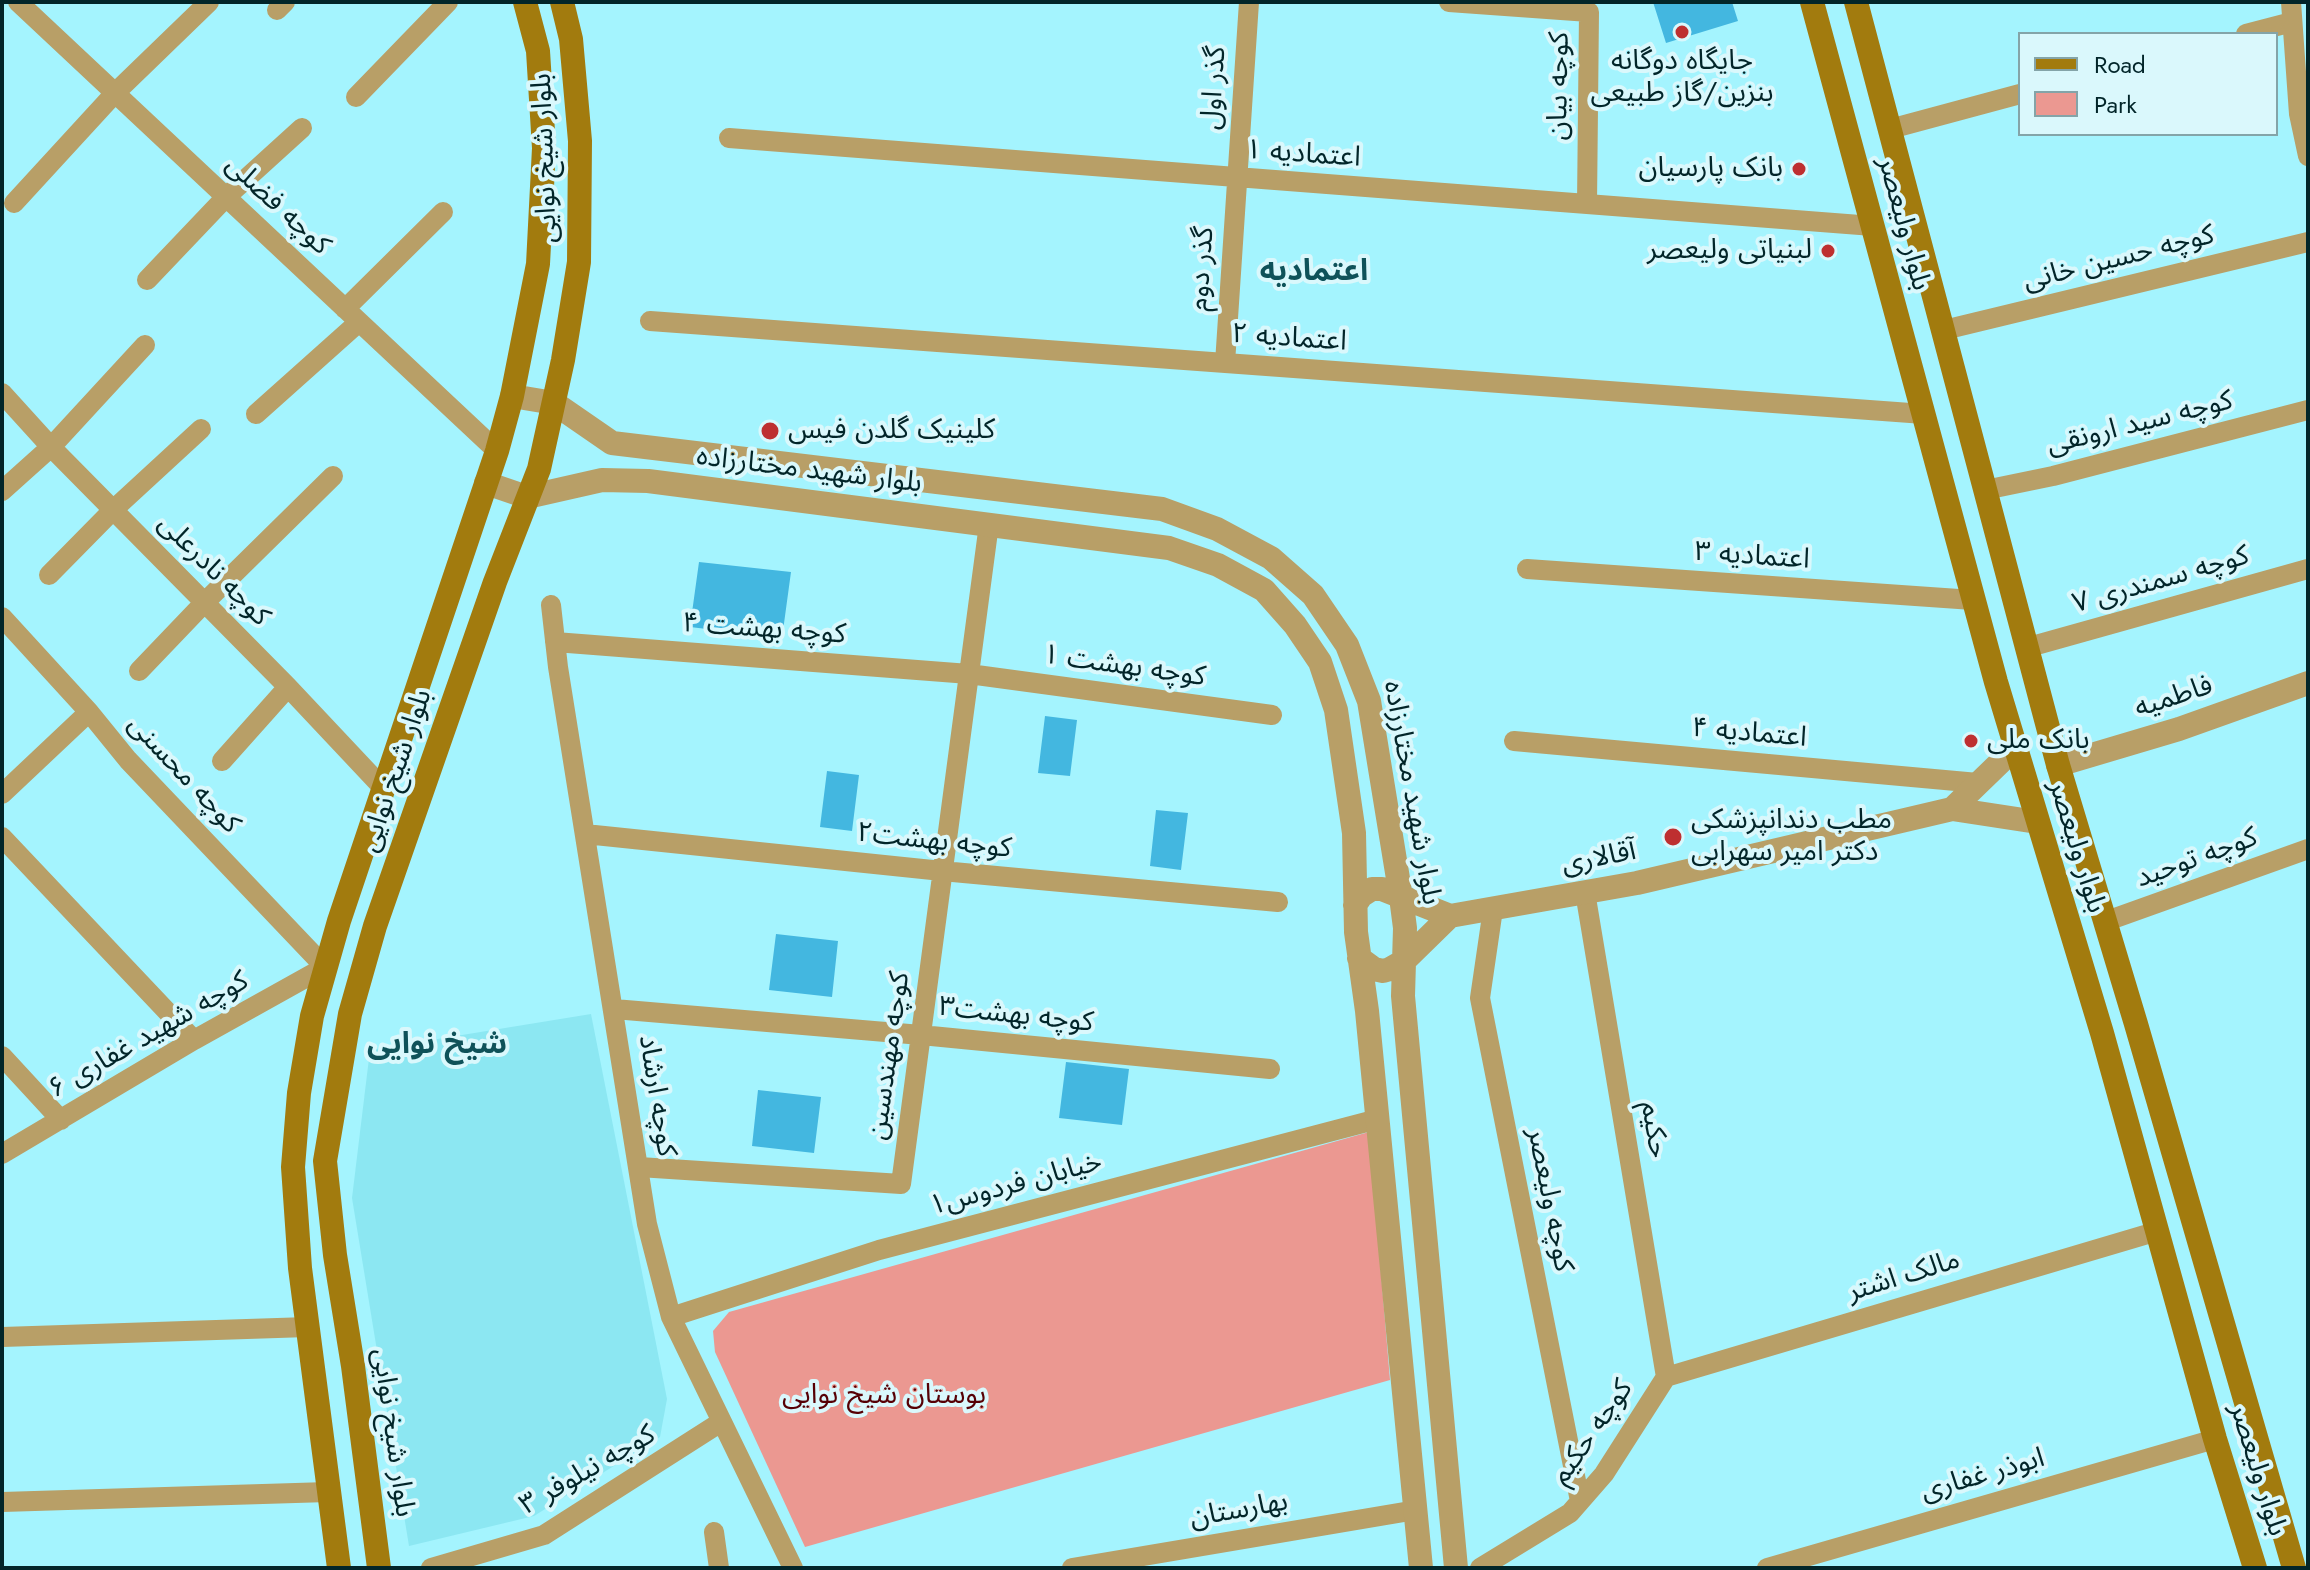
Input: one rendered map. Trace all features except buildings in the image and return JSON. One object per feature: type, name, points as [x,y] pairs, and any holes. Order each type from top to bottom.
[{"type":"main road","name":"بلوار شیخ نوایی","points":[[339,1568],[300,1268],[293,1167],[299,1093],[312,1016],[325,967],[497,451],[512,396],[538,264],[544,148],[538,51],[525,2]]},
{"type":"main road","name":"بلوار شیخ نوایی","points":[[379,1568],[335,1255],[325,1161],[350,1014],[375,926],[495,582],[539,469],[554,403],[579,262],[580,141],[571,39],[562,2]]},
{"type":"main road","name":"بلوار ولیعصر","points":[[1812,2],[1973,600],[2102,1033],[2215,1439],[2255,1568]]},
{"type":"main road","name":"بلوار ولیعصر","points":[[1856,2],[2058,765],[2294,1568]]},
{"type":"main road","points":[[2102,1033],[2136,1024]]},
{"type":"street","name":"کوچه فضلی","points":[[18,2],[497,451]]},
{"type":"street","points":[[14,203],[115,93],[209,2]]},
{"type":"street","points":[[356,97],[448,2]]},
{"type":"street","name":"گذر اول","points":[[1237,178],[1249,2]]},
{"type":"street","name":"کوچه بیان","points":[[1449,2],[1589,12],[1587,204]]},
{"type":"street","points":[[2250,32],[2291,12],[2300,43],[2299,114],[2308,156]]},
{"type":"street","points":[[1890,129],[2018,95]]},
{"type":"street","points":[[147,280],[226,197],[302,128]]},
{"type":"street","name":"اعتمادیه ۱","points":[[729,138],[1873,226]]},
{"type":"street","name":"گذر دوم","points":[[1225,363],[1237,178]]},
{"type":"street","points":[[256,414],[352,315],[443,212]]},
{"type":"street","name":"کوچه حسین خانی","points":[[1944,330],[2308,242]]},
{"type":"street","name":"اعتمادیه ۲","points":[[650,321],[1924,414]]},
{"type":"street","points":[[2,491],[51,447],[145,345]]},
{"type":"street","name":"کوچه نادرعلی","points":[[2,393],[383,788]]},
{"type":"street","name":"بلوار شهید مختارزاده","points":[[512,396],[554,403],[612,443],[1162,509],[1217,529],[1271,558],[1313,595],[1347,645],[1369,701],[1401,897],[1405,928],[1403,996],[1456,1568]]},
{"type":"street","name":"کوچه سید ارونقی","points":[[1985,490],[2053,476],[2308,410]]},
{"type":"street","points":[[49,575],[113,510],[201,429]]},
{"type":"street","points":[[139,671],[333,476]]},
{"type":"street","name":"بلوار شهید مختارزاده","points":[[527,497],[602,480],[648,481],[1169,548],[1218,565],[1264,590],[1295,625],[1320,662],[1336,710],[1354,833],[1359,958],[1378,1119],[1421,1568]]},
{"type":"street","points":[[486,483],[527,497]]},
{"type":"street","name":"کوچه مهندسین","points":[[639,1167],[901,1184],[989,524]]},
{"type":"street","name":"اعتمادیه ۳","points":[[1527,569],[1973,600]]},
{"type":"street","name":"کوچه سمندری ۷","points":[[2029,647],[2308,569]]},
{"type":"street","name":"کوچه ارشاد","points":[[551,605],[647,1224],[671,1317],[793,1568]]},
{"type":"street","name":"کوچه محسنی","points":[[2,617],[89,712],[128,760],[325,967]]},
{"type":"street","name":"کوچه بهشت ۴","points":[[555,642],[969,674]]},
{"type":"street","name":"کوچه بهشت ۱","points":[[969,674],[1272,715]]},
{"type":"street","name":"فاطمیه","points":[[2058,765],[2179,729],[2308,683]]},
{"type":"street","points":[[222,761],[288,687]]},
{"type":"street","points":[[2,794],[89,712]]},
{"type":"street","name":"اعتمادیه ۴","points":[[1514,741],[1978,783]]},
{"type":"street","points":[[1952,809],[2015,748]]},
{"type":"street","points":[[1952,809],[2037,822]]},
{"type":"street","name":"آقالاری","points":[[1450,916],[1637,883],[1952,809]]},
{"type":"street","name":"کوچه بهشت۲","points":[[585,834],[1278,902]]},
{"type":"street","points":[[2,837],[194,1040]]},
{"type":"street","name":"کوچه توحید","points":[[2104,922],[2308,849]]},
{"type":"street","points":[[1355,905],[1361,896],[1372,889],[1382,889],[1450,916],[1404,961],[1383,971],[1374,969],[1359,958]]},
{"type":"street","name":"حکیم","points":[[1585,892],[1666,1377]]},
{"type":"street","name":"کوچه ولیعصر","points":[[1493,909],[1480,998],[1580,1501]]},
{"type":"street","name":"کوچه شهید غفاری ۶","points":[[2,1154],[194,1040],[325,967]]},
{"type":"street","name":"کوچه بهشت۳","points":[[614,1009],[1270,1069]]},
{"type":"street","points":[[2,1056],[61,1120]]},
{"type":"street","name":"خیابان فردوس۱","points":[[671,1317],[879,1250],[1378,1119]]},
{"type":"street","name":"مالک اشتر","points":[[1666,1377],[2158,1231]]},
{"type":"street","points":[[2,1337],[308,1327]]},
{"type":"street","name":"کوچه حکیم","points":[[1480,1568],[1570,1513],[1604,1474],[1666,1377]]},
{"type":"street","name":"کوچه نیلوفر ۳","points":[[431,1568],[544,1535],[721,1422]]},
{"type":"street","name":"ابوذر غفاری","points":[[1767,1568],[2215,1439]]},
{"type":"street","points":[[2,1502],[328,1492]]},
{"type":"street","name":"بهارستان","points":[[1072,1568],[1416,1510]]},
{"type":"street","points":[[714,1532],[719,1568]]},
{"type":"shaded area","points":[[591,1014],[667,1399],[660,1437],[534,1516],[409,1546],[352,1198],[370,1050]]},
{"type":"green space","name":"بوستان شیخ نوایی","points":[[1369,1132],[1390,1380],[805,1547],[715,1352],[713,1331],[729,1312]]},
{"type":"place","name":"جایگاه دوگانه بنزین/گاز طبیعی","points":[[1682,32]]},
{"type":"place","name":"بانک پارسیان","points":[[1799,169]]},
{"type":"place","name":"لبنیاتی ولیعصر","points":[[1828,251]]},
{"type":"place","name":"کلینیک گلدن فیس","points":[[770,431]]},
{"type":"place","name":"بانک ملی","points":[[1971,741]]},
{"type":"place","name":"مطب دندانپزشکی دکتر امیر سهرابی","points":[[1673,837]]},
{"type":"district","name":"اعتمادیه","points":[[1314,273]]},
{"type":"district","name":"شیخ نوایی","points":[[437,1046]]}]
